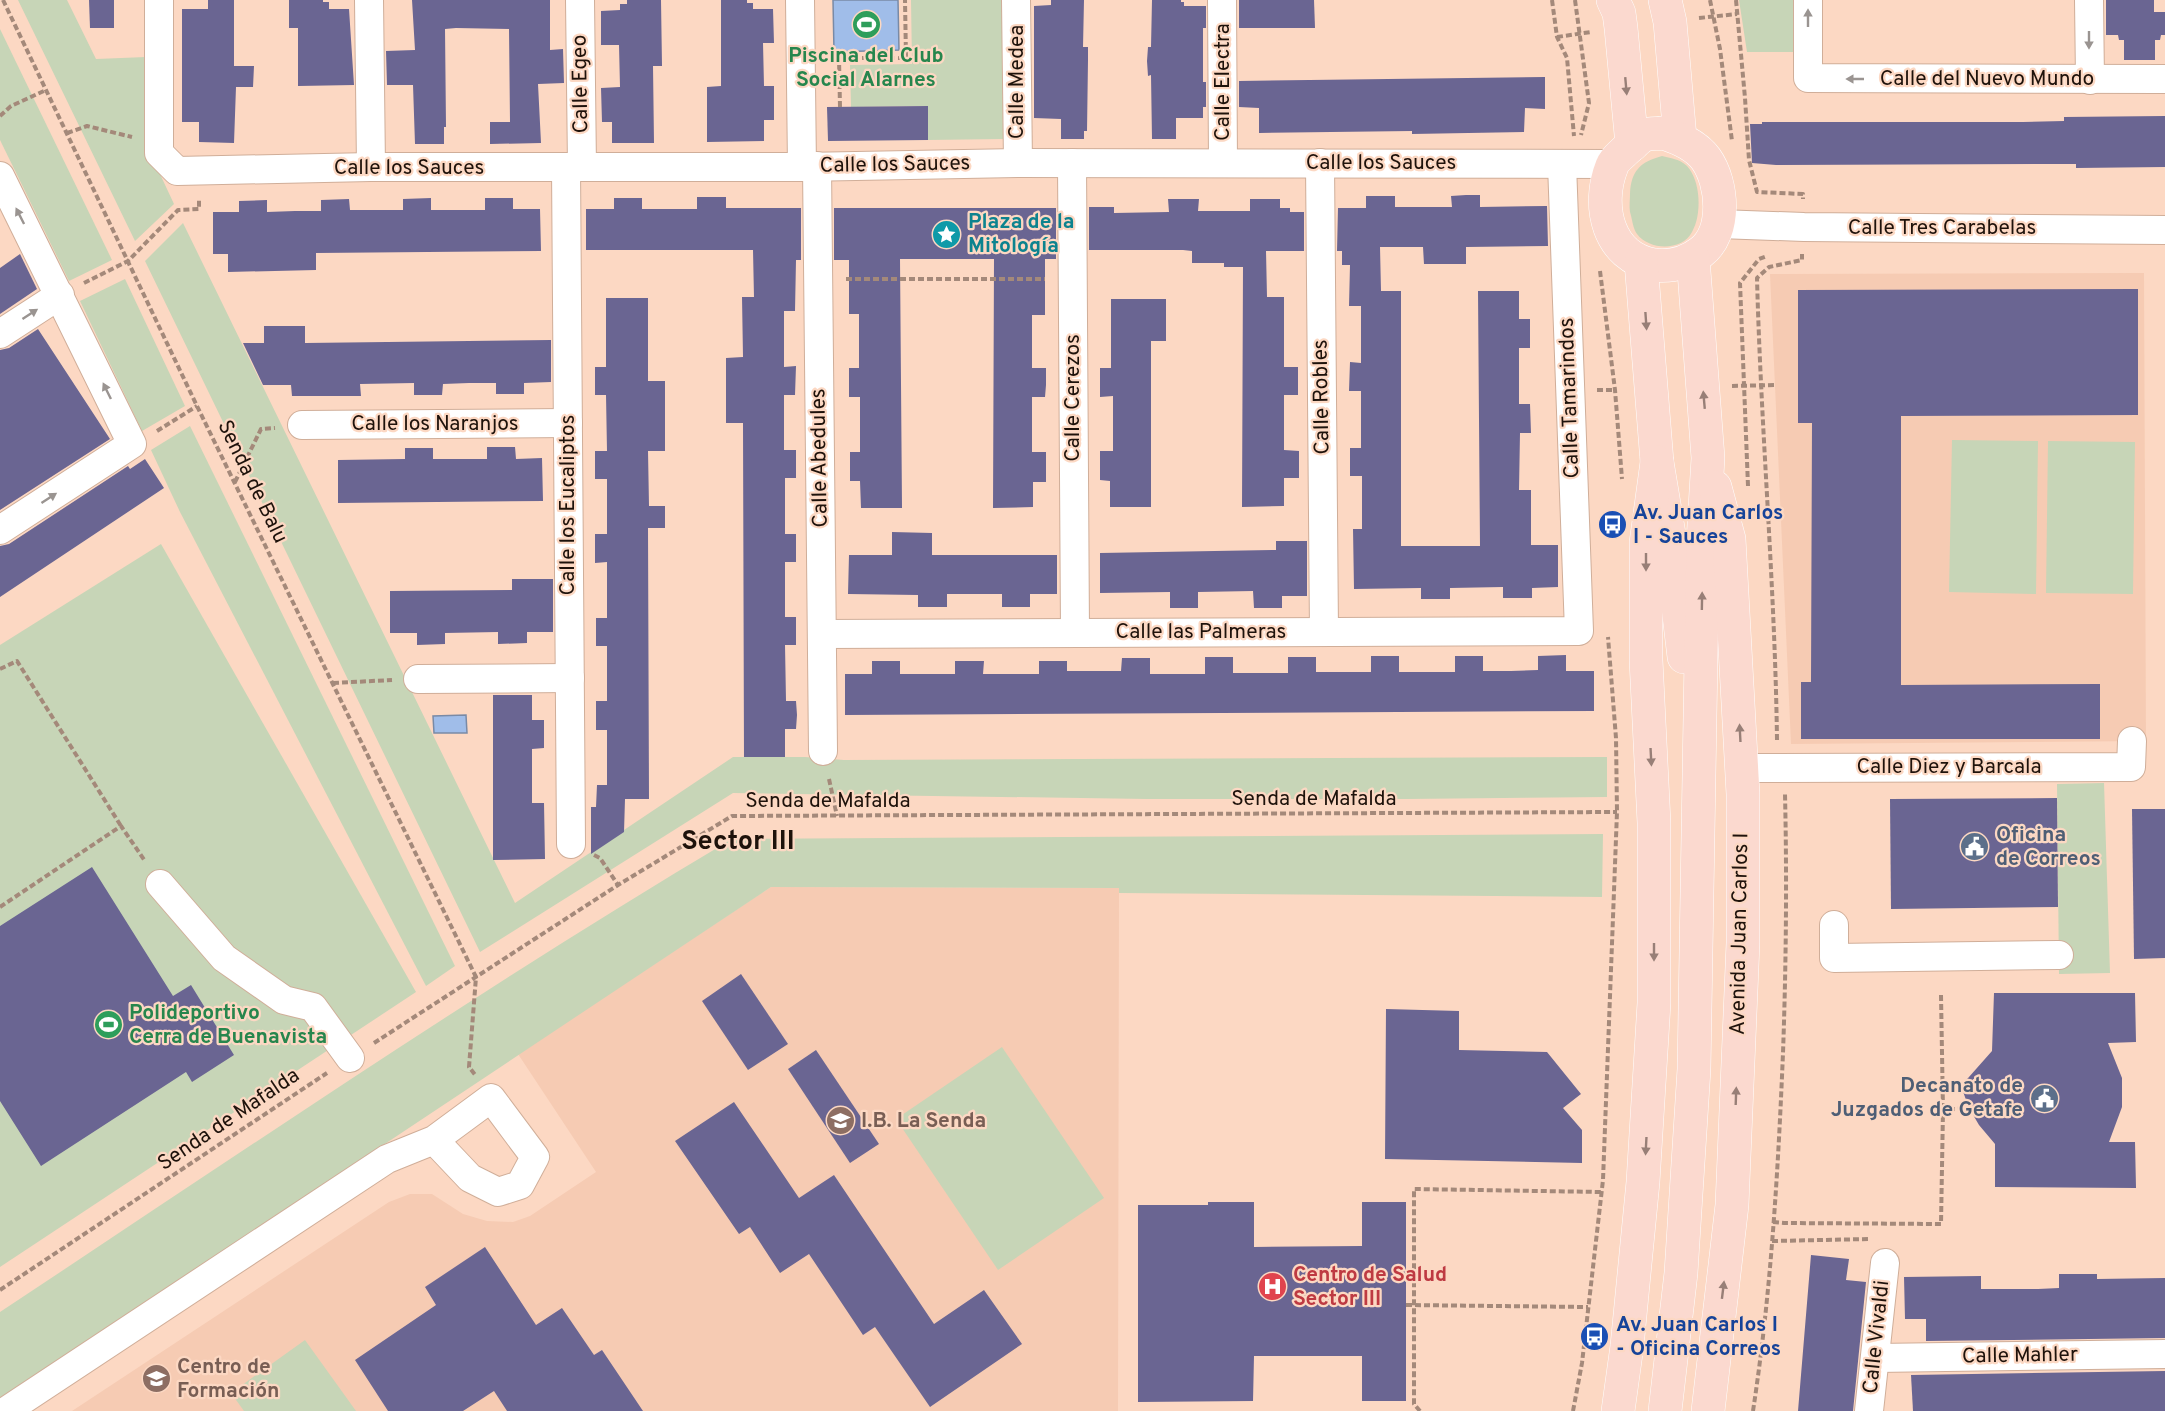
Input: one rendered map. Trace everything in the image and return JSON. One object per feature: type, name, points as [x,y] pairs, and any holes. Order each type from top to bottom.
[{"type":"main road","points":[[1617,4],[1622,155],[1604,203],[1609,226],[1617,243],[1631,258],[1641,262],[1665,267],[1693,258],[1704,249],[1719,224],[1718,186],[1705,157],[1680,138],[1663,133],[1645,135],[1622,155]]},
{"type":"main road","points":[[1669,7],[1680,138]]},
{"type":"main road","name":"Avenida Juan Carlos I","points":[[1665,1411],[1682,1273],[1694,1069],[1703,541],[1708,458],[1693,258]]},
{"type":"main road","name":"Avenida Juan Carlos I","points":[[1641,262],[1657,462],[1670,540],[1698,785]]},
{"type":"main road","name":"Avenida Juan Carlos I","points":[[1708,458],[1729,539],[1742,768],[1743,943],[1732,1205],[1708,1411]]},
{"type":"main road","name":"Avenida Juan Carlos I","points":[[1618,1411],[1627,1346],[1643,1182],[1654,1003],[1654,823],[1646,660],[1646,543],[1657,462]]},
{"type":"street","points":[[159,0],[159,153],[188,171]]},
{"type":"street","points":[[369,0],[371,167]]},
{"type":"street","name":"Calle Egeo","points":[[574,167],[580,0]]},
{"type":"street","name":"Calle Abedules","points":[[800,0],[818,279],[823,751]]},
{"type":"street","name":"Calle Medea","points":[[1016,0],[1018,163]]},
{"type":"street","name":"Calle Electra","points":[[1222,0],[1223,164]]},
{"type":"street","name":"Calle del Nuevo Mundo","points":[[1808,0],[1808,78],[2165,79]]},
{"type":"street","points":[[2089,0],[2090,80]]},
{"type":"street","name":"Calle los Sauces","points":[[188,171],[371,167],[1018,163],[1569,164],[1622,155]]},
{"type":"street","name":"Calle Robles","points":[[1320,163],[1324,632]]},
{"type":"street","name":"Calle Cerezos","points":[[1072,164],[1075,632]]},
{"type":"street","name":"Calle Tamarindos","points":[[1569,164],[1593,629]]},
{"type":"street","name":"Calle los Eucaliptos","points":[[571,844],[568,423],[574,167]]},
{"type":"street","points":[[0,176],[132,444],[0,530]]},
{"type":"street","name":"Calle Tres Carabelas","points":[[1719,224],[1804,227],[2165,230]]},
{"type":"street","points":[[0,334],[60,295]]},
{"type":"street","name":"Calle los Naranjos","points":[[302,425],[568,423]]},
{"type":"street","name":"Calle las Palmeras","points":[[822,634],[1593,629]]},
{"type":"street","points":[[418,679],[570,678]]},
{"type":"street","name":"Calle Diez y Barcala","points":[[1742,768],[2131,766],[2132,741]]},
{"type":"street","points":[[160,884],[224,958],[284,1000],[314,1007],[350,1058]]},
{"type":"street","points":[[1834,926],[1834,958],[2060,955]]},
{"type":"street","points":[[6,1411],[387,1159],[434,1140],[491,1098],[535,1157],[520,1185],[498,1192],[470,1178],[434,1140]]},
{"type":"street","name":"Calle Vivaldi","points":[[1869,1411],[1885,1263]]},
{"type":"street","name":"Calle Mahler","points":[[1876,1358],[2165,1354]]},
{"type":"path","name":"Senda de Balu","points":[[3,0],[197,406],[476,977]]},
{"type":"path","points":[[840,107],[839,58],[906,58],[905,0]]},
{"type":"path","points":[[1552,0],[1557,37],[1567,58],[1569,164]]},
{"type":"path","points":[[1569,164],[1589,103],[1575,0]]},
{"type":"path","points":[[1736,0],[1749,160],[1756,192],[1803,194],[1804,227],[1802,260],[1769,267],[1757,278],[1760,386],[1776,652],[1779,767],[1785,789],[1787,874],[1780,1124],[1772,1241],[1753,1411]]},
{"type":"path","points":[[0,116],[11,106],[46,90]]},
{"type":"path","points":[[67,134],[87,126],[159,143]]},
{"type":"path","points":[[60,295],[128,261],[178,210],[199,209],[188,171]]},
{"type":"path","points":[[1598,267],[1602,278],[1614,379],[1622,482]]},
{"type":"path","points":[[818,279],[1073,279]]},
{"type":"path","points":[[132,444],[139,442],[197,406]]},
{"type":"path","points":[[235,482],[261,429],[302,425]]},
{"type":"path","points":[[1573,1411],[1582,1363],[1602,1192],[1617,812],[1616,738],[1593,629]]},
{"type":"path","points":[[0,669],[17,661],[160,884]]},
{"type":"path","points":[[333,683],[418,679]]},
{"type":"path","points":[[823,751],[837,816]]},
{"type":"path","name":"Senda de Mafalda","points":[[0,1290],[350,1058],[618,885],[732,816],[1617,812]]},
{"type":"path","points":[[0,907],[121,826]]},
{"type":"path","points":[[571,844],[600,858],[618,885]]},
{"type":"path","points":[[476,977],[469,1067],[491,1098]]},
{"type":"path","points":[[1773,1221],[1784,1223],[1941,1224],[1943,1110],[1941,995]]},
{"type":"path","points":[[1943,1110],[1969,1108]]},
{"type":"path","points":[[1420,1411],[1414,1404],[1414,1189],[1602,1192]]},
{"type":"path","points":[[1772,1241],[1887,1239],[1885,1263]]},
{"type":"path","points":[[1406,1305],[1588,1307]]},
{"type":"shaded area","points":[[2144,273],[2146,741],[1791,744],[1770,274]]},
{"type":"shaded area","name":"I.B. La Senda","points":[[771,887],[1119,888],[1118,1411],[72,1411],[389,1202],[410,1194],[432,1194],[463,1214],[487,1221],[513,1222],[530,1216],[596,1172],[518,1054]]},
{"type":"green space","points":[[18,0],[67,0],[96,59],[146,57],[145,142],[174,204],[135,241]]},
{"type":"green space","points":[[911,0],[1002,0],[1003,139],[928,140],[927,106],[851,107],[850,65],[912,64]]},
{"type":"green space","points":[[1739,0],[1794,0],[1795,52],[1747,52]]},
{"type":"green space","points":[[0,29],[112,260],[69,281],[0,140]]},
{"type":"green space","points":[[1662,156],[1678,160],[1692,172],[1699,198],[1699,208],[1695,225],[1687,238],[1674,245],[1657,246],[1643,240],[1637,234],[1630,212],[1631,186],[1635,173],[1642,165]]},
{"type":"green space","points":[[183,223],[515,903],[733,757],[805,757],[844,760],[1607,757],[1607,797],[1147,799],[733,793],[480,952],[145,261]]},
{"type":"green space","points":[[125,279],[185,406],[142,431],[80,301]]},
{"type":"green space","points":[[190,426],[455,966],[426,986],[180,512],[151,450]]},
{"type":"green space","points":[[1952,440],[2038,441],[2036,594],[1949,592]]},
{"type":"green space","points":[[2048,441],[2135,442],[2133,594],[2046,593]]},
{"type":"green space","points":[[161,544],[416,992],[0,1267],[0,645]]},
{"type":"green space","points":[[2104,783],[2110,973],[2059,974],[2057,784]]},
{"type":"green space","points":[[1603,834],[1602,897],[1119,893],[1119,888],[771,887],[0,1400],[0,1312],[455,1012],[732,839]]},
{"type":"green space","points":[[1002,1047],[1104,1198],[998,1270],[896,1119]]},
{"type":"green space","points":[[305,1340],[356,1411],[244,1411],[231,1393]]},
{"type":"water","name":"Piscina del Club Social Alarnes","points":[[833,0],[898,0],[899,50],[834,52]]},
{"type":"water","points":[[466,715],[467,733],[434,733],[433,716]]},
{"type":"building","points":[[89,0],[114,0],[114,28],[90,28]]},
{"type":"building","points":[[208,0],[234,0],[234,66],[254,66],[253,87],[236,87],[234,143],[199,142],[199,122],[182,122],[182,9],[208,9]]},
{"type":"building","points":[[289,0],[323,0],[323,2],[329,2],[329,9],[349,9],[354,85],[298,86],[298,28],[289,28]]},
{"type":"building","points":[[412,0],[550,0],[550,50],[563,49],[564,83],[538,84],[541,143],[490,144],[490,122],[510,122],[509,29],[456,28],[445,29],[446,127],[444,127],[444,144],[415,144],[413,85],[387,85],[386,51],[415,50]]},
{"type":"building","points":[[627,0],[661,0],[662,66],[653,66],[654,143],[612,143],[612,122],[602,122],[601,88],[620,87],[619,45],[601,45],[601,11],[620,10],[620,4],[627,4]]},
{"type":"building","points":[[721,0],[747,0],[747,3],[753,3],[753,9],[773,9],[774,43],[763,43],[764,86],[774,86],[774,120],[764,120],[764,141],[707,142],[707,87],[721,86]]},
{"type":"building","points":[[1051,0],[1084,0],[1083,47],[1088,47],[1088,60],[1087,131],[1084,131],[1084,139],[1061,139],[1061,119],[1034,118],[1034,6],[1051,5]]},
{"type":"building","points":[[1152,0],[1181,0],[1184,6],[1206,6],[1206,28],[1203,28],[1203,82],[1206,82],[1206,107],[1203,107],[1203,118],[1176,118],[1176,139],[1152,139],[1151,75],[1148,76],[1147,61],[1148,47],[1151,47]]},
{"type":"building","points":[[1239,0],[1314,0],[1315,28],[1239,28]]},
{"type":"building","points":[[2106,0],[2154,0],[2154,12],[2165,12],[2165,35],[2161,35],[2160,40],[2155,40],[2155,60],[2124,60],[2124,40],[2119,40],[2118,35],[2106,35]]},
{"type":"building","points":[[1545,77],[1545,109],[1525,108],[1524,132],[1259,133],[1259,108],[1239,107],[1239,81]]},
{"type":"building","points":[[928,106],[928,140],[828,141],[827,107]]},
{"type":"building","points":[[2165,116],[2165,167],[2076,168],[2076,164],[1776,165],[1752,163],[1750,124],[1762,124],[1762,122],[2023,122],[2064,121],[2064,117]]},
{"type":"building","points":[[1480,195],[1480,207],[1547,206],[1548,246],[1466,247],[1466,264],[1424,264],[1423,247],[1380,247],[1381,291],[1401,291],[1401,546],[1480,546],[1478,291],[1519,291],[1519,319],[1530,319],[1530,348],[1519,348],[1519,404],[1530,404],[1531,433],[1520,433],[1519,490],[1531,490],[1531,545],[1558,545],[1558,587],[1532,588],[1532,598],[1503,598],[1503,587],[1450,588],[1450,599],[1421,599],[1421,588],[1354,589],[1353,529],[1362,529],[1362,476],[1350,476],[1350,448],[1361,448],[1361,391],[1349,391],[1350,362],[1361,363],[1361,306],[1349,306],[1350,265],[1342,265],[1342,251],[1337,251],[1338,208],[1366,208],[1366,196],[1395,196],[1395,207],[1452,207],[1451,196]]},
{"type":"building","points":[[697,197],[726,197],[726,208],[801,208],[801,260],[796,260],[795,311],[784,311],[784,367],[796,366],[795,395],[784,395],[784,450],[796,450],[796,478],[785,478],[785,534],[796,534],[796,562],[785,562],[785,617],[796,617],[796,645],[785,645],[786,701],[796,701],[797,715],[796,729],[785,729],[785,757],[744,757],[743,423],[726,423],[726,358],[743,357],[742,297],[754,297],[753,250],[586,250],[586,209],[614,209],[614,198],[642,198],[642,209],[697,209]]},
{"type":"building","points":[[431,198],[431,210],[485,210],[485,198],[513,198],[513,209],[540,209],[541,251],[316,253],[316,270],[228,272],[228,254],[213,254],[213,212],[239,212],[239,201],[267,200],[267,212],[321,211],[321,200],[349,199],[350,210],[403,210],[403,199]]},
{"type":"building","points":[[1168,199],[1199,199],[1198,211],[1250,211],[1250,199],[1280,199],[1280,208],[1290,208],[1290,212],[1304,212],[1304,251],[1266,251],[1267,297],[1284,297],[1284,367],[1298,367],[1298,395],[1284,395],[1284,450],[1299,451],[1299,478],[1284,478],[1284,506],[1242,507],[1243,267],[1224,267],[1224,263],[1192,263],[1192,251],[1183,250],[1089,250],[1089,207],[1114,207],[1114,213],[1169,212]]},
{"type":"building","points":[[834,208],[1056,208],[1056,259],[1045,259],[1045,315],[1032,315],[1032,368],[1046,368],[1045,397],[1032,397],[1032,452],[1046,452],[1046,482],[1033,482],[1033,507],[993,508],[994,259],[900,259],[902,508],[861,508],[860,481],[850,481],[850,452],[860,452],[860,397],[849,397],[849,368],[859,368],[859,314],[849,314],[849,260],[834,260]]},
{"type":"building","points":[[20,254],[37,289],[0,314],[0,268]]},
{"type":"building","points":[[2138,289],[2138,415],[1901,416],[1901,685],[2100,684],[2100,739],[1801,739],[1801,682],[1811,682],[1812,423],[1798,423],[1798,290]]},
{"type":"building","points":[[606,298],[648,298],[648,381],[665,381],[665,451],[648,451],[649,506],[665,506],[665,528],[648,528],[649,799],[625,799],[624,832],[591,854],[591,807],[596,807],[597,785],[607,785],[607,730],[596,730],[596,701],[607,701],[607,646],[596,646],[596,618],[607,618],[607,562],[595,563],[595,534],[607,534],[607,479],[595,479],[595,451],[607,451],[606,395],[595,395],[595,367],[606,367]]},
{"type":"building","points":[[1111,299],[1166,299],[1166,341],[1151,341],[1151,507],[1110,507],[1110,481],[1100,480],[1100,451],[1113,451],[1113,396],[1100,397],[1100,368],[1111,368]]},
{"type":"building","points":[[264,326],[305,326],[305,343],[551,340],[551,382],[524,383],[524,394],[496,394],[496,383],[469,383],[443,384],[442,395],[414,395],[414,383],[360,384],[361,396],[292,396],[291,385],[263,385],[243,343],[264,343]]},
{"type":"building","points":[[38,329],[110,439],[0,510],[0,350],[9,348]]},
{"type":"building","points":[[487,447],[515,447],[516,459],[542,458],[543,501],[338,503],[338,460],[405,459],[405,448],[433,448],[433,459],[487,459]]},
{"type":"building","points":[[145,459],[164,488],[0,597],[0,546],[9,544],[128,466],[130,469]]},
{"type":"building","points":[[892,532],[932,533],[932,555],[1057,555],[1057,594],[1030,594],[1030,607],[1002,607],[1002,594],[947,594],[947,607],[918,607],[918,595],[848,594],[849,555],[892,555]]},
{"type":"building","points":[[1276,541],[1307,541],[1307,596],[1282,596],[1282,608],[1254,608],[1253,591],[1198,592],[1198,608],[1170,608],[1170,592],[1100,593],[1100,553],[1276,550]]},
{"type":"building","points":[[512,579],[553,579],[553,632],[527,632],[527,643],[498,644],[498,632],[445,633],[445,644],[417,645],[417,633],[390,633],[390,591],[512,590]]},
{"type":"building","points":[[1566,655],[1566,671],[1594,671],[1594,711],[845,715],[845,674],[872,674],[872,661],[900,661],[900,674],[955,674],[955,661],[984,661],[983,674],[1039,674],[1039,661],[1067,661],[1067,671],[1121,671],[1122,658],[1150,658],[1150,674],[1205,674],[1205,657],[1233,657],[1233,673],[1288,673],[1288,657],[1316,657],[1316,672],[1371,672],[1371,656],[1399,656],[1399,672],[1455,672],[1455,656],[1483,656],[1483,671],[1511,671],[1538,670],[1538,656]]},
{"type":"building","points":[[493,695],[532,695],[532,720],[544,720],[544,748],[532,749],[532,803],[544,803],[545,859],[493,860]]},
{"type":"building","points":[[2057,798],[2058,907],[1891,909],[1890,799]]},
{"type":"building","points":[[2132,809],[2165,809],[2165,958],[2134,959]]},
{"type":"building","name":"Polideportivo Cerra de Buenavista","points":[[92,867],[173,996],[191,985],[234,1055],[192,1082],[186,1072],[41,1166],[0,1101],[0,926]]},
{"type":"building","points":[[741,974],[788,1044],[748,1070],[702,1001]]},
{"type":"building","name":"Decanato de Juzgados de Getafe","points":[[1994,993],[2135,993],[2136,1042],[2108,1043],[2122,1078],[2122,1107],[2109,1142],[2135,1142],[2136,1188],[1995,1187],[1995,1144],[1979,1125],[1969,1108],[1961,1086],[1992,1051]]},
{"type":"building","points":[[1386,1009],[1459,1011],[1459,1050],[1547,1052],[1581,1094],[1563,1108],[1582,1130],[1582,1163],[1385,1159]]},
{"type":"building","points":[[816,1050],[879,1144],[850,1163],[788,1069]]},
{"type":"building","points":[[734,1102],[799,1198],[834,1175],[934,1324],[984,1290],[1022,1344],[930,1407],[875,1327],[863,1335],[809,1254],[780,1273],[750,1227],[739,1234],[675,1141]]},
{"type":"building","name":"Centro de Salud Sector III","points":[[1208,1202],[1254,1202],[1254,1247],[1362,1246],[1362,1202],[1406,1202],[1406,1401],[1362,1401],[1362,1356],[1254,1356],[1253,1401],[1138,1402],[1138,1205],[1208,1205]]},
{"type":"building","points":[[485,1247],[536,1325],[562,1308],[594,1355],[602,1350],[643,1411],[507,1411],[494,1391],[463,1411],[388,1411],[355,1360],[436,1305],[425,1287]]},
{"type":"building","points":[[1811,1255],[1849,1259],[1846,1280],[1866,1282],[1853,1411],[1798,1411]]},
{"type":"building","points":[[2059,1274],[2097,1274],[2097,1279],[2165,1278],[2165,1338],[1926,1341],[1926,1319],[1905,1319],[1904,1277],[1981,1276],[1981,1289],[2038,1289],[2059,1288]]},
{"type":"building","points":[[2165,1371],[2165,1411],[1913,1411],[1911,1375]]},
{"type":"place","name":"Piscina del Club Social Alarnes","points":[[866,25]]},
{"type":"place","name":"Plaza de la Mitología","points":[[947,234]]},
{"type":"place","name":"Av. Juan Carlos I - Sauces","points":[[1612,525]]},
{"type":"place","name":"Oficina de Correos","points":[[1975,847]]},
{"type":"place","name":"Polideportivo Cerra de Buenavista","points":[[108,1025]]},
{"type":"place","name":"Decanato de Juzgados de Getafe","points":[[2044,1098]]},
{"type":"place","name":"I.B. La Senda","points":[[840,1121]]},
{"type":"place","name":"Centro de Salud Sector III","points":[[1272,1287]]},
{"type":"place","name":"Av. Juan Carlos I - Oficina Correos","points":[[1595,1337]]},
{"type":"place","name":"Centro de Formación","points":[[156,1379]]},
{"type":"district","name":"Sector III","points":[[738,842]]}]
